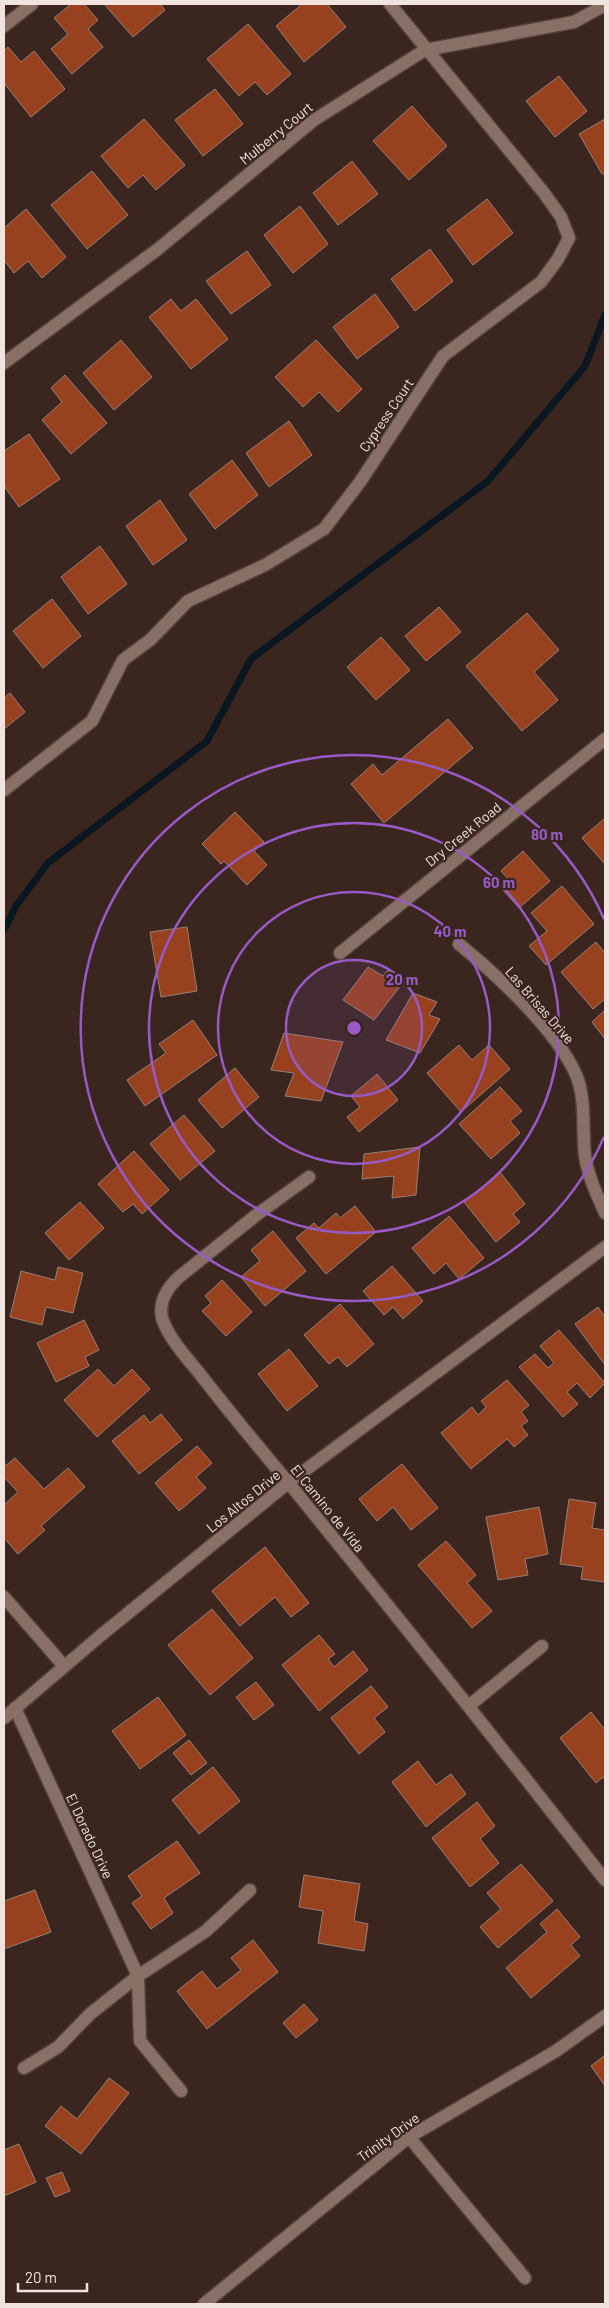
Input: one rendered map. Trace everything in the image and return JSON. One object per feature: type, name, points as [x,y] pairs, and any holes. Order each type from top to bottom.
[{"type":"street","points":[[4,26],[32,4]]},
{"type":"street","name":"Cypress Court","points":[[4,790],[92,721],[123,660],[150,640],[188,601],[265,565],[324,529],[360,482],[443,356],[541,282],[569,238],[561,217],[390,4]]},
{"type":"street","name":"Mulberry Court","points":[[4,363],[158,249],[314,120],[426,50],[574,22],[605,5]]},
{"type":"street","name":"Dry Creek Road","points":[[340,952],[605,738]]},
{"type":"street","name":"Las Brisas Drive","points":[[459,944],[508,987],[543,1026],[566,1058],[578,1080],[582,1100],[586,1156],[592,1184],[605,1213]]},
{"type":"street","name":"El Camino de Vida","points":[[309,1177],[255,1216],[179,1277],[171,1285],[161,1309],[163,1320],[171,1337],[470,1705],[605,1880]]},
{"type":"street","name":"Los Altos Drive","points":[[4,1718],[64,1666],[288,1483],[605,1247]]},
{"type":"street","points":[[4,1597],[64,1666]]},
{"type":"street","points":[[470,1705],[542,1646]]},
{"type":"street","name":"El Dorado Drive","points":[[15,1708],[138,1976],[140,2041],[181,2091]]},
{"type":"street","points":[[24,2068],[58,2047],[90,2014],[138,1976],[206,1931],[250,1890]]},
{"type":"street","name":"Trinity Drive","points":[[204,2304],[409,2137],[556,2051],[605,2016]]},
{"type":"street","points":[[409,2137],[525,2278]]},
{"type":"building","points":[[71,4],[84,4],[98,20],[88,29],[103,47],[72,74],[51,49],[68,34],[54,18]]},
{"type":"building","points":[[104,4],[160,4],[165,10],[133,37]]},
{"type":"building","points":[[302,4],[327,4],[346,27],[304,62],[276,26]]},
{"type":"building","points":[[248,24],[291,74],[267,95],[255,82],[239,96],[207,59]]},
{"type":"building","points":[[8,47],[21,62],[34,51],[65,89],[31,117],[4,83],[4,51]]},
{"type":"building","points":[[559,76],[587,111],[555,137],[526,101]]},
{"type":"building","points":[[215,89],[243,124],[203,156],[175,120]]},
{"type":"building","points":[[412,106],[447,146],[409,180],[373,141]]},
{"type":"building","points":[[144,119],[185,165],[156,190],[143,175],[128,188],[101,156]]},
{"type":"building","points":[[605,119],[605,173],[602,174],[579,134]]},
{"type":"building","points":[[352,161],[378,194],[338,225],[313,193]]},
{"type":"building","points":[[92,171],[128,215],[87,249],[51,205]]},
{"type":"building","points":[[487,199],[513,233],[473,265],[447,230]]},
{"type":"building","points":[[300,206],[328,244],[293,273],[264,235]]},
{"type":"building","points":[[26,209],[66,257],[42,278],[28,261],[14,273],[4,260],[4,228]]},
{"type":"building","points":[[430,249],[453,281],[415,311],[391,279]]},
{"type":"building","points":[[247,251],[271,285],[231,314],[206,281]]},
{"type":"building","points":[[375,294],[399,327],[357,359],[333,327]]},
{"type":"building","points":[[171,299],[181,311],[196,299],[228,339],[191,369],[149,317]]},
{"type":"building","points":[[121,340],[152,377],[114,410],[83,373]]},
{"type":"building","points":[[316,340],[362,389],[338,412],[319,392],[303,407],[275,377]]},
{"type":"building","points":[[65,375],[107,423],[71,454],[42,420],[62,402],[51,388]]},
{"type":"building","points":[[289,421],[312,455],[269,487],[246,453]]},
{"type":"building","points":[[29,434],[60,479],[19,507],[4,486],[4,451]]},
{"type":"building","points":[[232,460],[258,495],[215,529],[189,494]]},
{"type":"building","points":[[160,500],[187,540],[153,565],[126,526]]},
{"type":"building","points":[[100,546],[127,584],[88,614],[61,577]]},
{"type":"building","points":[[52,599],[81,636],[43,668],[13,631]]},
{"type":"building","points":[[439,607],[461,632],[426,661],[405,636]]},
{"type":"building","points":[[527,613],[559,650],[534,672],[558,700],[522,731],[466,666]]},
{"type":"building","points":[[381,637],[410,670],[376,700],[347,667]]},
{"type":"building","points":[[10,693],[25,712],[4,729],[4,698]]},
{"type":"building","points":[[448,719],[473,748],[384,823],[351,784],[373,764],[382,775]]},
{"type":"building","points":[[235,812],[264,842],[254,851],[267,865],[247,885],[224,861],[221,864],[202,844]]},
{"type":"building","points":[[605,818],[605,864],[582,838]]},
{"type":"building","points":[[523,851],[550,881],[519,908],[502,889],[510,881],[501,871]]},
{"type":"building","points":[[562,886],[594,924],[546,965],[529,946],[547,931],[531,913]]},
{"type":"building","points":[[187,927],[197,991],[161,997],[150,932]]},
{"type":"building","points":[[596,942],[605,953],[605,999],[593,1009],[561,972]]},
{"type":"building","points":[[368,967],[383,976],[388,970],[405,980],[374,1020],[343,1000]]},
{"type":"building","points":[[413,993],[437,1002],[429,1015],[440,1019],[420,1053],[386,1040]]},
{"type":"building","points":[[605,1010],[605,1039],[592,1022]]},
{"type":"building","points":[[193,1020],[217,1055],[145,1106],[127,1080],[166,1053],[159,1044]]},
{"type":"building","points":[[284,1033],[343,1042],[321,1101],[285,1096],[294,1073],[271,1070]]},
{"type":"building","points":[[459,1045],[472,1060],[489,1045],[510,1069],[461,1112],[427,1073]]},
{"type":"building","points":[[235,1068],[259,1097],[222,1128],[198,1100]]},
{"type":"building","points":[[377,1074],[398,1100],[359,1132],[347,1117],[360,1107],[351,1096]]},
{"type":"building","points":[[500,1087],[522,1111],[510,1121],[520,1133],[491,1159],[459,1124]]},
{"type":"building","points":[[184,1115],[215,1151],[180,1180],[150,1144]]},
{"type":"building","points":[[420,1147],[416,1195],[392,1198],[394,1176],[362,1179],[364,1154]]},
{"type":"building","points":[[134,1151],[169,1190],[142,1214],[133,1204],[123,1212],[98,1184]]},
{"type":"building","points":[[500,1172],[525,1204],[513,1214],[520,1222],[496,1242],[464,1202]]},
{"type":"building","points":[[80,1202],[104,1228],[69,1260],[45,1233]]},
{"type":"building","points":[[355,1206],[376,1232],[326,1274],[296,1238],[314,1223],[319,1228],[336,1213],[340,1218]]},
{"type":"building","points":[[449,1216],[484,1258],[459,1279],[446,1263],[434,1274],[412,1248]]},
{"type":"building","points":[[273,1231],[306,1271],[265,1306],[241,1277],[260,1261],[251,1250]]},
{"type":"building","points":[[392,1266],[423,1301],[403,1319],[393,1307],[384,1315],[363,1291]]},
{"type":"building","points":[[58,1267],[83,1273],[73,1313],[46,1307],[42,1325],[10,1317],[21,1271],[55,1280]]},
{"type":"building","points":[[222,1280],[252,1312],[226,1336],[202,1311],[211,1303],[205,1296]]},
{"type":"building","points":[[340,1304],[374,1344],[347,1367],[338,1357],[329,1364],[304,1335]]},
{"type":"building","points":[[598,1307],[605,1317],[605,1365],[575,1324]]},
{"type":"building","points":[[84,1320],[99,1350],[85,1357],[89,1366],[56,1382],[37,1343]]},
{"type":"building","points":[[559,1330],[605,1383],[590,1398],[577,1383],[567,1392],[578,1404],[563,1417],[519,1367],[535,1354],[548,1368],[554,1363],[540,1346]]},
{"type":"building","points":[[289,1349],[318,1386],[287,1411],[258,1374]]},
{"type":"building","points":[[98,1369],[114,1386],[132,1369],[150,1389],[97,1437],[64,1400]]},
{"type":"building","points":[[507,1380],[529,1405],[521,1412],[528,1421],[521,1426],[528,1435],[514,1447],[507,1439],[471,1469],[441,1433],[472,1407],[478,1415],[486,1407],[481,1401]]},
{"type":"building","points":[[161,1414],[182,1440],[139,1474],[112,1441],[144,1415],[150,1423]]},
{"type":"building","points":[[197,1446],[212,1463],[196,1477],[206,1488],[179,1511],[155,1483]]},
{"type":"building","points":[[15,1458],[44,1489],[68,1468],[85,1487],[41,1526],[45,1530],[18,1554],[4,1538],[4,1505],[18,1492],[4,1477],[4,1467]]},
{"type":"building","points":[[402,1464],[438,1508],[411,1530],[393,1507],[377,1521],[359,1499]]},
{"type":"building","points":[[569,1499],[596,1503],[592,1528],[605,1530],[605,1582],[581,1579],[583,1567],[560,1564]]},
{"type":"building","points":[[539,1507],[548,1554],[525,1559],[528,1575],[498,1580],[486,1517]]},
{"type":"building","points":[[446,1541],[476,1575],[467,1583],[492,1611],[472,1628],[418,1565]]},
{"type":"building","points":[[265,1547],[309,1603],[291,1617],[275,1597],[240,1626],[212,1591]]},
{"type":"building","points":[[212,1609],[253,1658],[210,1695],[168,1645]]},
{"type":"building","points":[[319,1635],[335,1654],[328,1659],[334,1667],[353,1651],[368,1670],[319,1711],[282,1665]]},
{"type":"building","points":[[256,1682],[274,1705],[254,1720],[236,1697]]},
{"type":"building","points":[[371,1686],[388,1707],[374,1718],[385,1732],[359,1754],[331,1718]]},
{"type":"building","points":[[158,1697],[186,1735],[140,1769],[112,1731]]},
{"type":"building","points":[[591,1712],[605,1730],[605,1780],[603,1777],[596,1783],[560,1738]]},
{"type":"building","points":[[189,1740],[207,1763],[191,1775],[173,1753]]},
{"type":"building","points":[[418,1761],[436,1785],[451,1774],[466,1794],[426,1827],[392,1782]]},
{"type":"building","points":[[213,1767],[240,1801],[199,1834],[172,1800]]},
{"type":"building","points":[[477,1802],[495,1826],[480,1839],[499,1863],[470,1887],[432,1838]]},
{"type":"building","points":[[177,1841],[200,1873],[164,1898],[173,1913],[151,1929],[132,1903],[142,1896],[128,1876]]},
{"type":"building","points":[[521,1864],[553,1901],[498,1948],[480,1927],[501,1909],[487,1893]]},
{"type":"building","points":[[304,1875],[360,1884],[354,1921],[368,1924],[364,1951],[318,1943],[323,1911],[299,1907]]},
{"type":"building","points":[[35,1890],[51,1932],[4,1949],[4,1901]]},
{"type":"building","points":[[557,1909],[580,1937],[571,1945],[580,1956],[531,1998],[506,1968],[547,1932],[540,1924]]},
{"type":"building","points":[[253,1940],[278,1972],[207,2029],[177,1991],[202,1971],[217,1989],[241,1970],[231,1958]]},
{"type":"building","points":[[304,2004],[318,2020],[296,2038],[283,2023]]},
{"type":"building","points":[[605,2055],[605,2086],[591,2066]]},
{"type":"building","points":[[109,2078],[129,2093],[81,2154],[45,2126],[61,2106],[77,2119]]},
{"type":"building","points":[[19,2144],[36,2182],[4,2196],[4,2150]]},
{"type":"building","points":[[62,2172],[70,2191],[55,2197],[46,2178]]},
{"type":"waterway","points":[[4,930],[16,906],[48,863],[207,741],[251,659],[488,481],[585,366],[605,315]]}]
